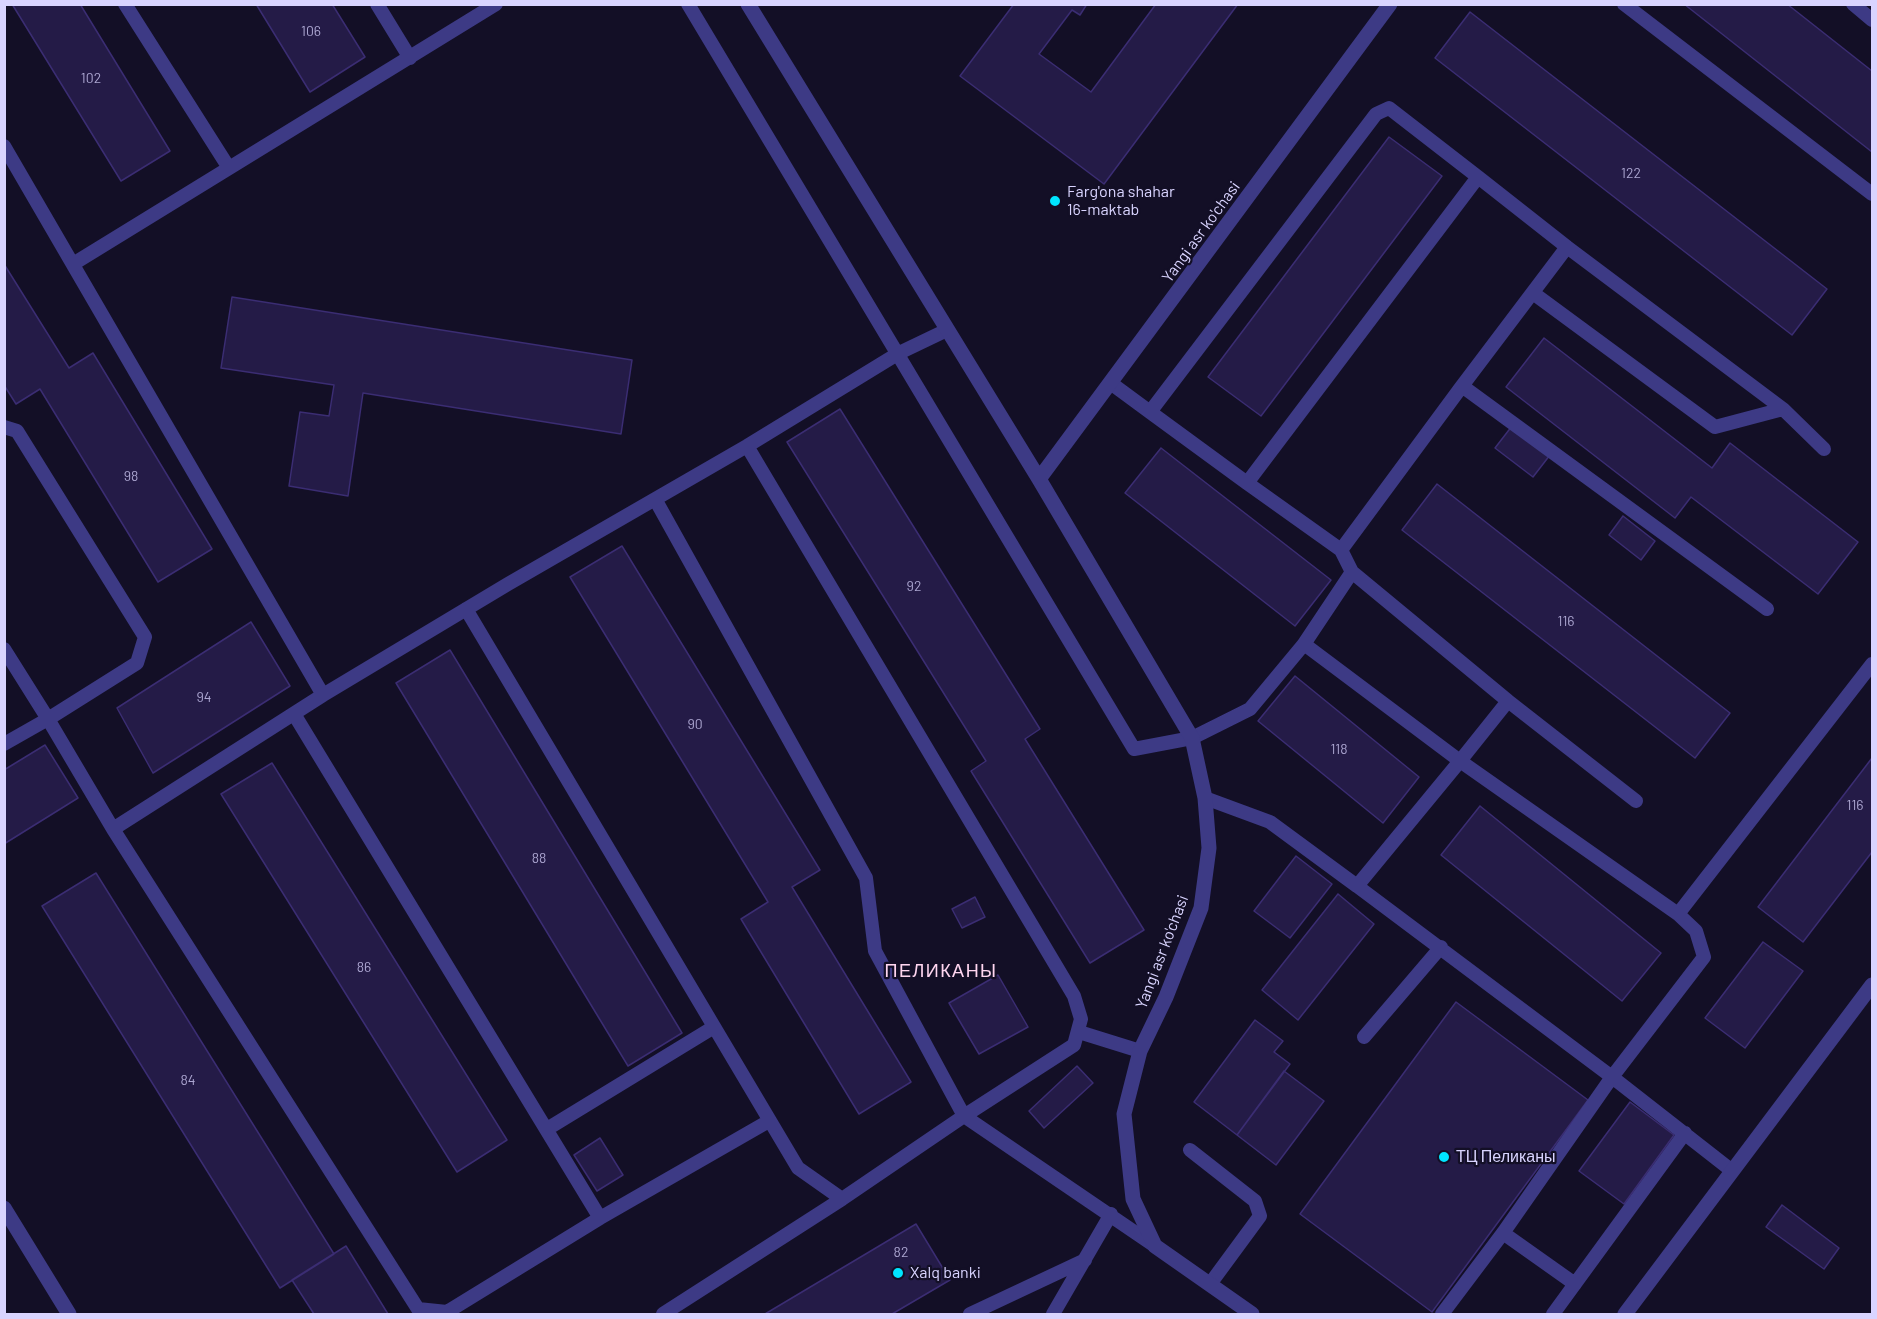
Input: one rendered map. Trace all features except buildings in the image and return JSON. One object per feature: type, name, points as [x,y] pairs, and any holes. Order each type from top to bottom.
[{"type":"street","name":"Yangi asr ko'chasi","points":[[748,4],[1039,479],[1192,738],[1205,798],[1209,848],[1201,908],[1166,997],[1140,1051],[1124,1114],[1133,1199],[1155,1246]]},
{"type":"street","name":"Yangi asr ko'chasi","points":[[1039,479],[1112,384],[1390,4]]},
{"type":"street","points":[[1624,1314],[1872,985]]},
{"type":"street","points":[[4,1208],[69,1314]]},
{"type":"street","points":[[1155,1246],[1252,1314]]},
{"type":"lane","points":[[125,4],[229,168]]},
{"type":"lane","points":[[377,4],[410,58]]},
{"type":"lane","points":[[688,4],[1134,749],[1192,738],[1250,709],[1304,644],[1352,572]]},
{"type":"lane","points":[[1624,4],[1872,194]]},
{"type":"lane","points":[[1853,4],[1872,20]]},
{"type":"lane","points":[[73,264],[493,5]]},
{"type":"lane","points":[[1150,412],[1376,114],[1389,108],[1567,247],[1783,409],[1824,449]]},
{"type":"lane","points":[[4,146],[323,695]]},
{"type":"lane","points":[[1247,483],[1478,177]]},
{"type":"lane","points":[[1341,550],[1567,247]]},
{"type":"lane","points":[[1533,293],[1715,427],[1783,409]]},
{"type":"lane","points":[[113,829],[323,695],[466,609],[747,446],[899,353],[947,330]]},
{"type":"lane","points":[[1112,384],[1341,550],[1352,572],[1508,701],[1636,801]]},
{"type":"lane","points":[[1462,386],[1767,609]]},
{"type":"lane","points":[[4,427],[18,431],[145,637],[137,663],[4,744]]},
{"type":"lane","points":[[663,1314],[842,1199],[1074,1045],[1081,1019],[1074,996],[747,446]]},
{"type":"lane","points":[[655,498],[866,878],[875,951],[964,1116],[1155,1246]]},
{"type":"lane","points":[[466,609],[798,1168],[842,1199]]},
{"type":"lane","points":[[1304,644],[1460,760],[1678,914],[1696,931],[1704,957],[1612,1077],[1503,1233],[1442,1314]]},
{"type":"lane","points":[[4,649],[113,829],[421,1311],[447,1312],[600,1218],[770,1120]]},
{"type":"lane","points":[[1678,914],[1872,664]]},
{"type":"lane","points":[[1358,886],[1508,701]]},
{"type":"lane","points":[[294,714],[600,1218]]},
{"type":"lane","points":[[1205,798],[1270,822],[1441,947],[1731,1170]]},
{"type":"lane","points":[[1365,1037],[1441,947]]},
{"type":"lane","points":[[547,1129],[714,1027]]},
{"type":"lane","points":[[1079,1032],[1140,1051]]},
{"type":"lane","points":[[1553,1314],[1684,1133]]},
{"type":"lane","points":[[1190,1150],[1255,1201],[1260,1216],[1210,1284]]},
{"type":"lane","points":[[1053,1314],[1111,1214]]},
{"type":"lane","points":[[1503,1233],[1575,1284]]},
{"type":"lane","points":[[970,1314],[1085,1260]]},
{"type":"place","name":"Farg'ona shahar 16-maktab","points":[[1055,201]]},
{"type":"place","name":"ТЦ Пеликаны","points":[[1444,1157]]},
{"type":"place","name":"Xalq banki","points":[[898,1273]]},
{"type":"district","name":"ПЕЛИКАНЫ","points":[[941,971]]}]
